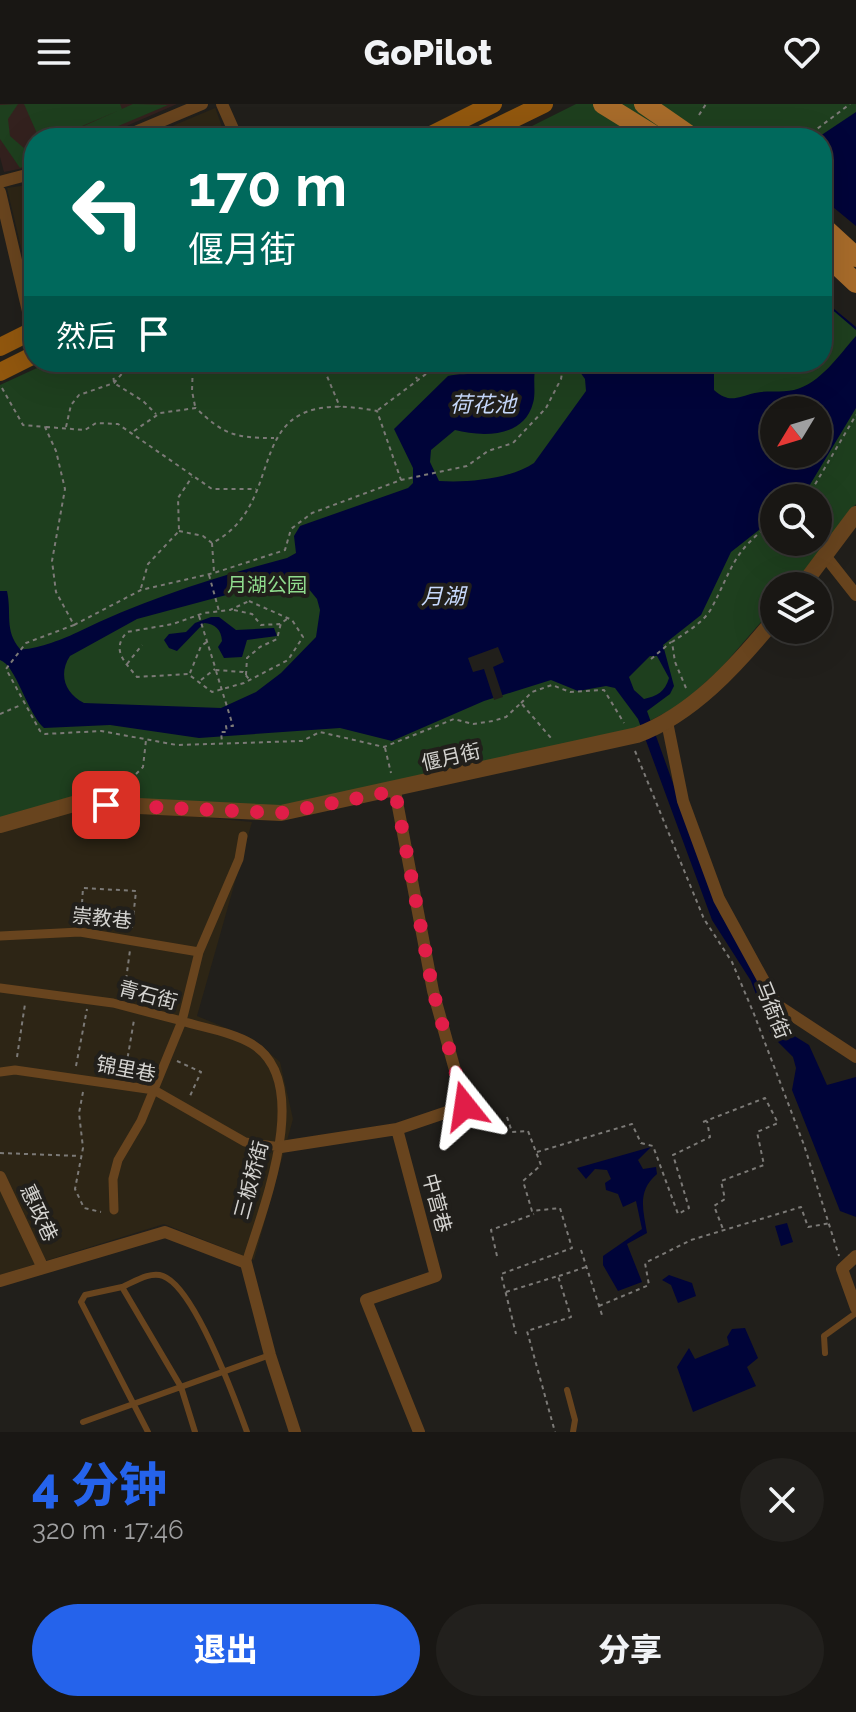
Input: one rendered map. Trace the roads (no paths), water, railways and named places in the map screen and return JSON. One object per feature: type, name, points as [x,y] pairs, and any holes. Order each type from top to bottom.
[{"type":"main road","points":[[445,128],[493,104]]},
{"type":"main road","points":[[495,128],[544,104]]},
{"type":"main road","points":[[603,104],[642,128]]},
{"type":"main road","points":[[644,104],[679,128]]},
{"type":"main road","points":[[832,235],[856,257]]},
{"type":"main road","points":[[832,260],[856,283]]},
{"type":"main road","points":[[0,347],[24,337]]},
{"type":"main road","points":[[0,372],[24,360]]},
{"type":"street","points":[[145,128],[202,104]]},
{"type":"street","points":[[222,104],[233,128]]},
{"type":"street","points":[[0,182],[24,176]]},
{"type":"street","points":[[0,192],[24,295]]},
{"type":"street","points":[[814,572],[856,514]]},
{"type":"street","points":[[826,557],[856,595]]},
{"type":"street","name":"偃月街","points":[[0,825],[77,803],[281,813],[633,736],[664,724],[747,654],[760,638]]},
{"type":"street","points":[[664,724],[683,801],[719,899],[777,1005],[856,1057]]},
{"type":"street","points":[[281,1147],[397,1129],[465,1106],[433,991],[394,786]]},
{"type":"street","points":[[182,1021],[199,952],[239,859],[243,836]]},
{"type":"street","name":"崇教巷","points":[[0,936],[80,932],[131,938],[199,952]]},
{"type":"street","name":"青石街","points":[[0,988],[137,1007],[182,1021],[154,1090],[118,1160],[113,1179],[114,1210]]},
{"type":"street","name":"三板桥街","points":[[182,1021],[251,1043],[268,1058],[276,1074],[281,1147],[246,1263]]},
{"type":"street","name":"锦里巷","points":[[0,1072],[15,1070],[154,1090],[245,1142],[281,1147]]},
{"type":"street","name":"中营巷","points":[[397,1129],[436,1276],[366,1300],[419,1432]]},
{"type":"street","name":"惠政巷","points":[[0,1177],[42,1266]]},
{"type":"street","points":[[0,1281],[42,1266],[165,1232],[246,1263],[270,1355],[295,1432]]},
{"type":"street","points":[[856,1256],[842,1269],[856,1310]]},
{"type":"lane","points":[[148,1432],[81,1302],[85,1295],[122,1287],[151,1275],[164,1276],[183,1292],[225,1371],[247,1432]]},
{"type":"lane","points":[[122,1287],[181,1387],[195,1432]]},
{"type":"lane","points":[[825,1353],[824,1336],[856,1310]]},
{"type":"lane","points":[[83,1422],[270,1355]]},
{"type":"lane","points":[[567,1390],[575,1420],[573,1432]]},
{"type":"water","points":[[856,112],[856,330],[832,310],[832,128]]},
{"type":"water","name":"月湖","points":[[856,336],[856,408],[832,448],[832,396],[760,396],[760,468],[820,468],[810,484],[760,484],[760,529],[731,552],[701,615],[663,645],[674,686],[670,694],[647,711],[720,914],[748,957],[776,1018],[788,1032],[809,1045],[827,1085],[856,1077],[856,1217],[840,1211],[792,1090],[796,1068],[793,1057],[771,1035],[751,981],[712,920],[638,719],[615,688],[606,686],[578,691],[551,680],[484,701],[392,741],[340,728],[199,738],[110,725],[44,728],[11,671],[0,660],[0,591],[7,591],[10,628],[20,649],[41,646],[181,590],[287,558],[296,553],[294,536],[300,526],[408,488],[413,483],[413,468],[394,429],[448,376],[535,372],[533,403],[521,423],[511,429],[489,434],[455,430],[431,450],[430,462],[439,481],[463,481],[513,473],[534,463],[586,391],[585,379],[580,372],[714,372],[714,390],[725,397],[734,398],[804,386],[824,372],[832,372],[832,364]],"holes":[[[299,584],[308,588],[317,599],[320,610],[316,637],[281,673],[256,692],[221,708],[84,703],[72,694],[65,683],[64,670],[70,656],[137,619],[260,586]],[[650,656],[657,656],[669,678],[660,693],[644,699],[634,690],[629,677]]]},
{"type":"water","points":[[219,617],[236,630],[274,628],[277,636],[247,640],[242,657],[224,658],[218,647],[222,641],[220,633],[211,625],[204,623],[177,651],[169,648],[164,640],[169,634],[186,632],[195,623]]},
{"type":"water","points":[[651,1147],[638,1160],[643,1169],[656,1167],[657,1174],[644,1194],[647,1233],[627,1244],[642,1282],[618,1291],[603,1265],[603,1256],[642,1229],[636,1201],[623,1207],[618,1194],[606,1190],[605,1183],[611,1179],[607,1170],[595,1169],[586,1179],[577,1168]]},
{"type":"water","points":[[787,1223],[793,1242],[781,1246],[775,1226]]},
{"type":"water","points":[[669,1275],[692,1283],[696,1296],[678,1303],[671,1285],[662,1280]]},
{"type":"water","points":[[745,1328],[758,1358],[747,1367],[756,1386],[693,1412],[677,1367],[689,1348],[695,1359],[729,1345],[727,1337],[732,1329]]},
{"type":"water label","name":"荷花池","points":[[483,404]]},
{"type":"park label","name":"月湖公园","points":[[267,585]]}]
